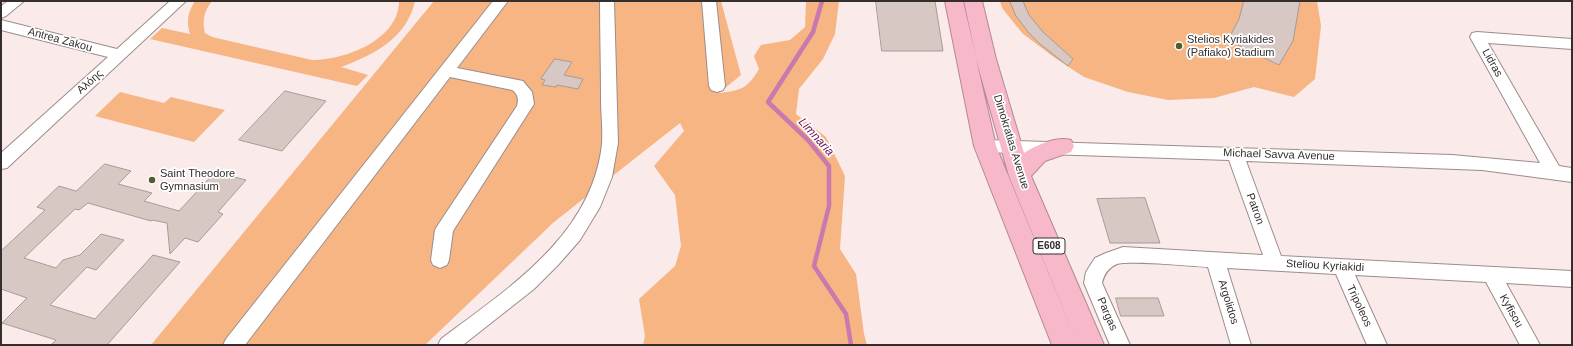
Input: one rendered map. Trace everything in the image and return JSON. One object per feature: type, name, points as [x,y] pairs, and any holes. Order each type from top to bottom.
[{"type":"highway","name":"Dimokratias Avenue","points":[[954,1],[985,146],[1065,345]]},
{"type":"highway","name":"Dimokratias Avenue","points":[[973,1],[986,59],[1020,176],[1091,345]]},
{"type":"highway","points":[[1020,176],[1026,164],[1032,158],[1041,153],[1063,146]]},
{"type":"street","points":[[1,13],[17,1]]},
{"type":"street","name":"Αλόης","points":[[1,163],[120,56],[178,1]]},
{"type":"street","points":[[233,345],[501,1]]},
{"type":"street","points":[[448,345],[549,264],[588,214],[599,191],[609,158],[610,143],[607,1]]},
{"type":"street","points":[[709,1],[716,86]]},
{"type":"street","name":"Antrea Zakou","points":[[1,25],[120,56]]},
{"type":"street","name":"Lidras","points":[[1553,171],[1477,37],[1572,44]]},
{"type":"street","points":[[440,260],[444,230],[525,107],[527,99],[525,92],[517,85],[447,70]]},
{"type":"street","name":"Michael Savva Avenue","points":[[985,146],[1063,146],[1235,154],[1471,162],[1553,171],[1572,175]]},
{"type":"street","name":"Patron","points":[[1235,154],[1275,264]]},
{"type":"street","name":"Steliou Kyriakidi","points":[[1093,283],[1095,272],[1102,264],[1112,258],[1123,255],[1492,276],[1572,279]]},
{"type":"street","name":"Argolidos","points":[[1215,260],[1241,345]]},
{"type":"street","name":"Tripoleos","points":[[1342,267],[1377,345]]},
{"type":"street","name":"Kyfisou","points":[[1492,276],[1530,345]]},
{"type":"street","name":"Pargas","points":[[1093,283],[1120,345]]},
{"type":"shaded area","points":[[195,1],[212,1],[205,12],[204,24],[205,33],[212,37],[312,60],[340,56],[354,52],[368,45],[380,37],[390,27],[397,15],[399,1],[415,1],[411,14],[397,35],[377,51],[341,67],[368,75],[357,86],[150,39],[162,28],[190,34],[188,17]]},
{"type":"shaded area","points":[[434,1],[721,1],[741,75],[719,93],[739,89],[751,81],[759,69],[754,56],[761,45],[790,40],[805,27],[806,1],[839,1],[835,34],[823,59],[799,89],[796,114],[826,137],[845,176],[840,249],[856,274],[864,334],[867,345],[643,345],[645,336],[639,299],[675,266],[681,246],[675,195],[654,166],[684,131],[680,123],[554,222],[425,345],[151,345]]},
{"type":"shaded area","name":"Stelios Kyriakides (Pafiako) Stadium","points":[[1000,1],[1317,1],[1321,26],[1315,79],[1294,97],[1254,87],[1214,98],[1168,100],[1128,92],[1084,77],[1055,58],[1022,33],[1002,8]]},
{"type":"shaded area","points":[[120,92],[164,103],[171,97],[225,110],[194,142],[95,116]]},
{"type":"building","points":[[876,1],[935,1],[943,51],[882,51]]},
{"type":"building","points":[[1010,1],[1023,1],[1029,15],[1043,32],[1073,59],[1068,66],[1040,44],[1029,33],[1016,16]]},
{"type":"building","points":[[1244,1],[1300,1],[1293,41],[1279,65],[1228,40],[1239,19]]},
{"type":"building","points":[[555,59],[572,62],[564,75],[583,79],[578,89],[557,85],[556,87],[542,85],[545,80],[541,79]]},
{"type":"building","points":[[285,91],[326,101],[282,151],[239,140]]},
{"type":"building","points":[[105,164],[131,171],[118,184],[152,193],[144,201],[179,211],[215,172],[246,180],[218,212],[223,214],[198,242],[185,238],[170,254],[167,223],[151,221],[88,203],[79,210],[75,209],[24,258],[56,268],[63,260],[80,255],[101,234],[124,240],[96,270],[87,267],[50,305],[95,319],[153,255],[180,262],[107,345],[51,345],[56,340],[2,323],[27,298],[1,289],[1,251],[45,210],[37,207],[59,186],[76,191]]},
{"type":"building","points":[[1145,198],[1160,243],[1110,243],[1097,199]]},
{"type":"building","points":[[1116,298],[1158,298],[1164,316],[1121,316]]},
{"type":"waterway","name":"Limnaria","points":[[822,1],[813,32],[768,102],[808,140],[829,166],[829,206],[814,266],[846,314],[851,345]]},
{"type":"place","name":"Stelios Kyriakides (Pafiako) Stadium","points":[[1179,46]]},
{"type":"place","name":"Saint Theodore Gymnasium","points":[[152,180]]}]
